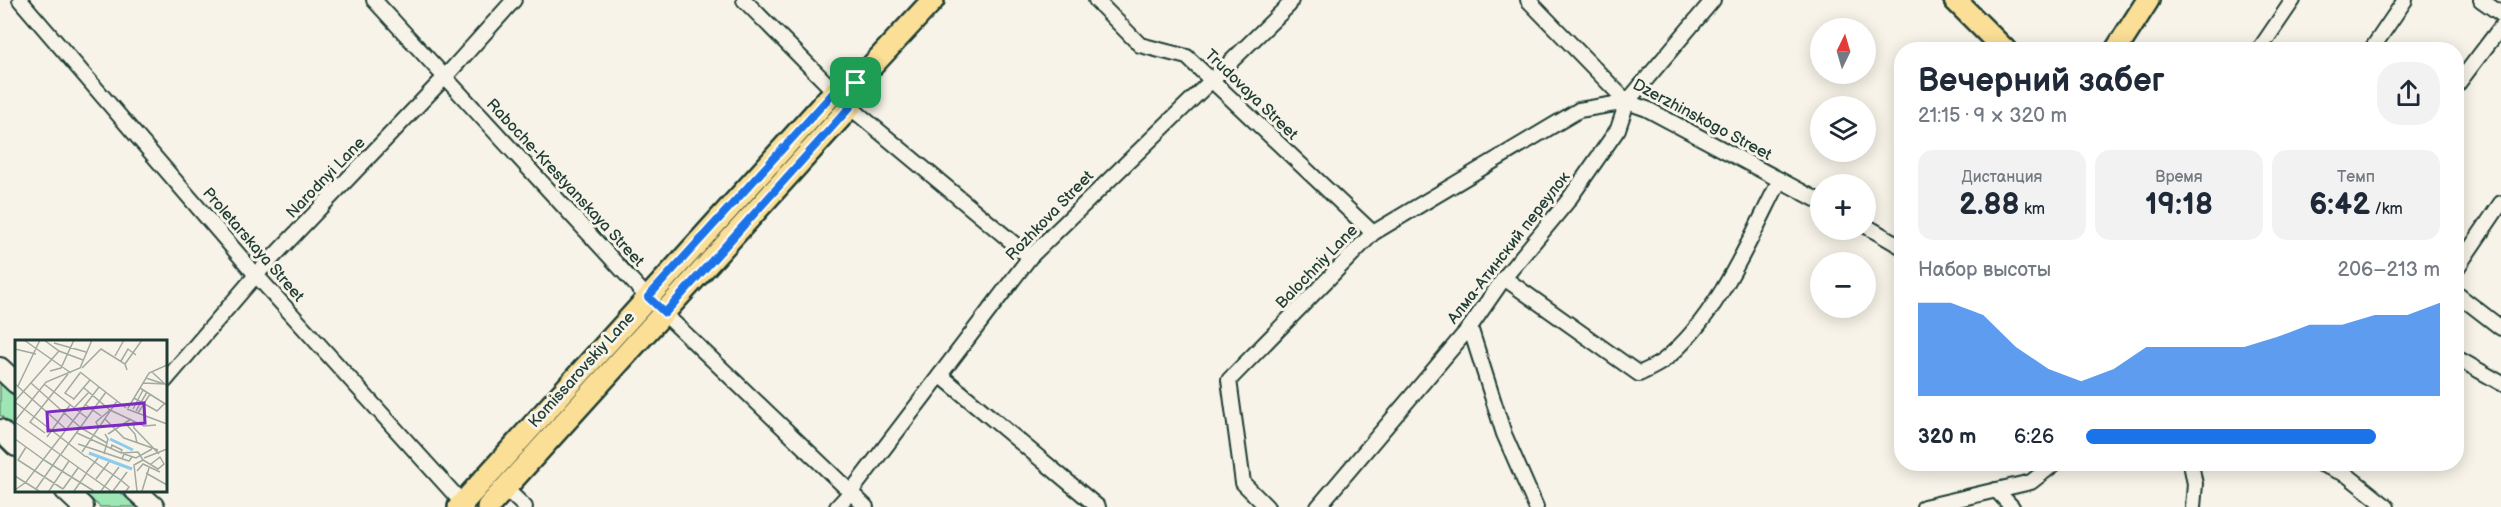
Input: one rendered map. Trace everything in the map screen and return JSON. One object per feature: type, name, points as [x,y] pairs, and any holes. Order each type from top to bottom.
[{"type":"main road","name":"Komissarovskiy Lane","points":[[462,506],[835,91],[856,83],[933,0]]},
{"type":"main road","points":[[2119,42],[2148,0]]},
{"type":"main road","points":[[1957,1],[1999,42]]},
{"type":"main road","name":"Komissarovskiy Lane","points":[[488,507],[850,107],[856,83]]},
{"type":"main road","points":[[0,368],[15,382]]},
{"type":"main road","points":[[0,430],[15,445]]},
{"type":"main road","points":[[137,492],[154,507]]},
{"type":"street","name":"Proletarskaya Street","points":[[20,0],[256,275],[462,506]]},
{"type":"street","name":"Raboche-Krestyanskaya Street","points":[[374,0],[648,297],[866,507]]},
{"type":"street","name":"Narodnyi Lane","points":[[166,380],[256,275],[445,77],[514,0]]},
{"type":"street","points":[[744,0],[850,107],[1030,257]]},
{"type":"street","name":"Trudovaya Street","points":[[1096,0],[1140,45],[1187,57],[1373,233]]},
{"type":"street","name":"Rozhkova Street","points":[[837,507],[850,494],[1030,257],[1289,5],[1291,0]]},
{"type":"street","name":"Dzerzhinskogo Street","points":[[1528,0],[1627,102],[1647,109],[1810,196]]},
{"type":"street","name":"Алма-Атинский переулок","points":[[1318,507],[1470,327],[1504,278],[1567,202],[1618,129],[1627,102],[1713,0]]},
{"type":"street","points":[[2264,42],[2293,0]]},
{"type":"street","points":[[2377,42],[2406,0]]},
{"type":"street","points":[[2481,0],[2501,14]]},
{"type":"street","points":[[2464,76],[2501,27]]},
{"type":"street","name":"Balochniy Lane","points":[[1267,507],[1242,483],[1229,380],[1373,233],[1579,110],[1627,102]]},
{"type":"street","points":[[1504,278],[1639,374],[1662,362],[1686,340],[1707,314],[1780,180]]},
{"type":"street","points":[[2464,258],[2501,203]]},
{"type":"street","points":[[1876,232],[1894,242]]},
{"type":"street","points":[[2464,299],[2501,328]]},
{"type":"street","points":[[1470,327],[1504,434],[1536,507]]},
{"type":"street","points":[[2464,361],[2501,383]]},
{"type":"street","points":[[940,375],[1098,507]]},
{"type":"street","points":[[1924,507],[2031,482],[2045,471]]},
{"type":"street","points":[[2192,471],[2195,484],[2193,507]]},
{"type":"street","points":[[2338,471],[2347,475],[2387,507]]},
{"type":"street","points":[[505,488],[525,507]]},
{"type":"street","points":[[1996,489],[2012,507]]},
{"type":"green space","points":[[0,383],[15,397],[15,429],[0,415]]},
{"type":"green space","points":[[120,492],[137,507],[100,507],[84,493]]},
{"type":"route","points":[[856,83],[850,107],[665,313],[648,297],[835,91],[856,83]]}]
